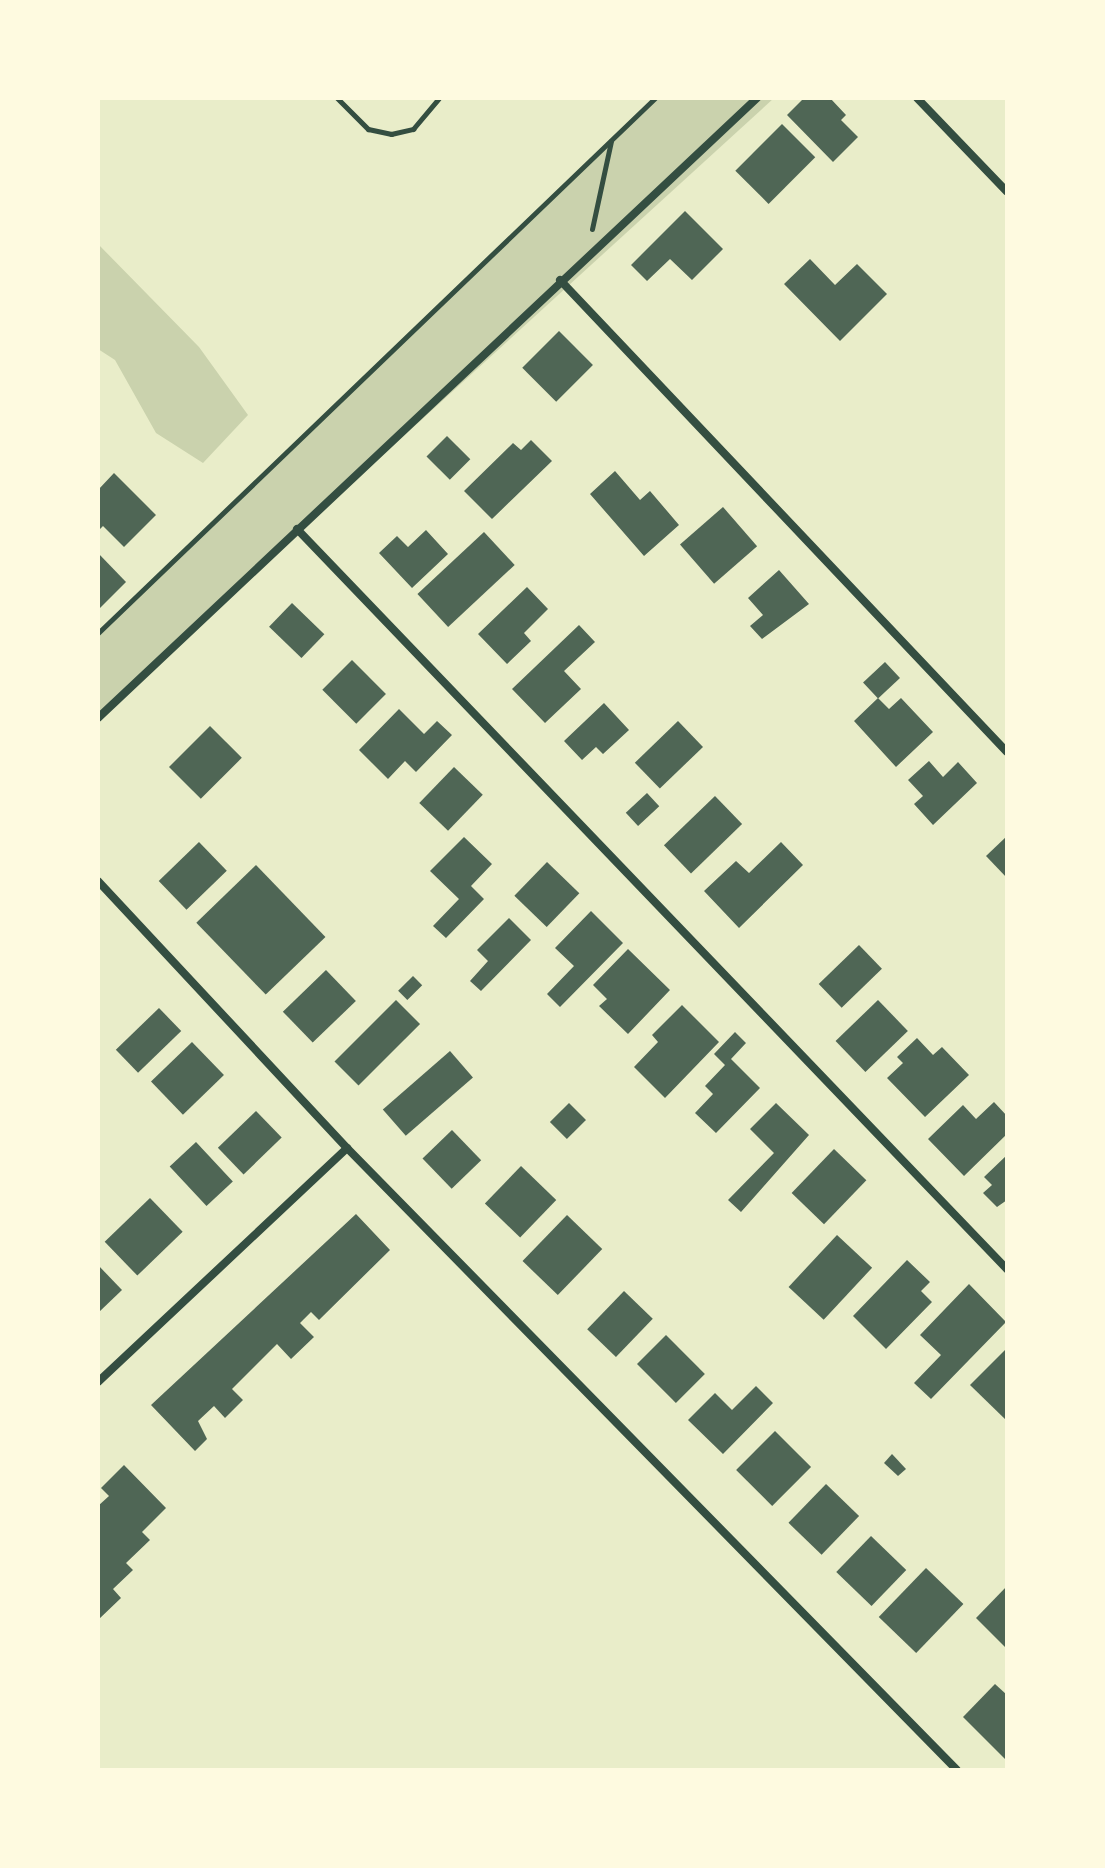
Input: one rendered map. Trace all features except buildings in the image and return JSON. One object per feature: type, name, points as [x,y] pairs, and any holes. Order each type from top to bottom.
[{"type":"street","points":[[98,718],[586,255],[757,98]]},
{"type":"street","points":[[917,98],[1007,192]]},
{"type":"street","points":[[560,280],[1007,752]]},
{"type":"street","points":[[297,529],[1007,1269]]},
{"type":"street","points":[[98,881],[347,1148],[957,1770]]},
{"type":"street","points":[[98,1382],[347,1148]]},
{"type":"path","points":[[337,98],[368,129],[391,134],[413,129],[439,98]]},
{"type":"path","points":[[98,633],[655,98]]},
{"type":"path","points":[[586,255],[611,140]]},
{"type":"green space","points":[[655,98],[774,98],[98,715],[98,633]]},
{"type":"green space","points":[[98,244],[199,347],[248,415],[203,463],[156,433],[115,360],[98,349]]}]
